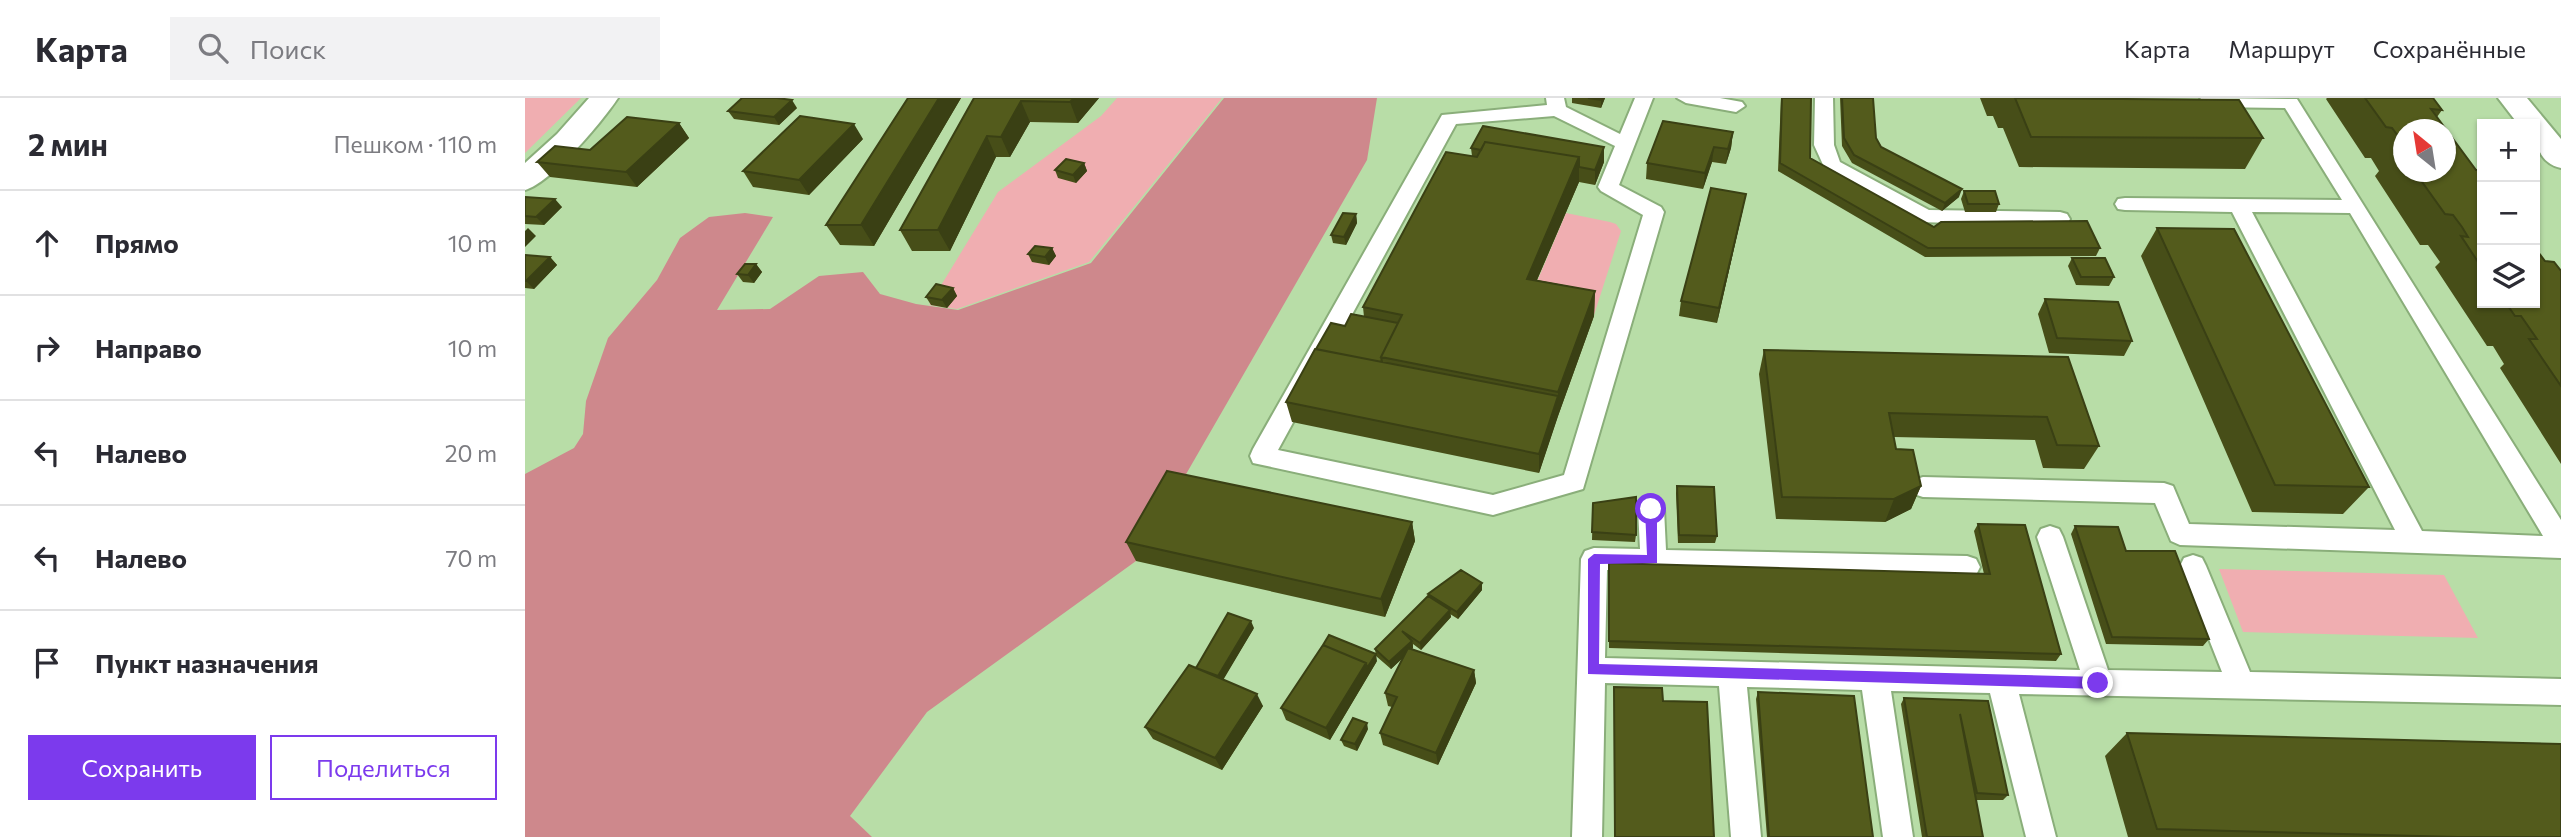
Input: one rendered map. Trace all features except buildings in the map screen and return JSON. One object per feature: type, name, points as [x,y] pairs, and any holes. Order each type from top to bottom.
[{"type":"street","points":[[525,180],[568,140],[604,98]]},
{"type":"street","points":[[2512,98],[2529,119]]},
{"type":"street","points":[[2540,133],[2561,159]]},
{"type":"lane","points":[[1625,144],[1556,104],[1449,119],[1262,456],[1493,505],[1574,482],[1654,212],[1608,187],[1644,98]]},
{"type":"lane","points":[[1686,98],[1736,106]]},
{"type":"lane","points":[[1824,98],[1824,145],[1832,165],[1925,217],[2060,219]]},
{"type":"lane","points":[[2194,102],[2291,103],[2561,545]]},
{"type":"lane","points":[[2125,204],[2356,208]]},
{"type":"lane","points":[[2238,205],[2414,541]]},
{"type":"lane","points":[[1923,487],[2164,493],[2180,534],[2561,545]]},
{"type":"lane","points":[[1651,509],[1653,560]]},
{"type":"lane","points":[[2050,537],[2098,683]]},
{"type":"lane","points":[[1587,837],[1594,559],[1967,567]]},
{"type":"lane","points":[[2193,566],[2241,685]]},
{"type":"lane","points":[[1592,670],[1875,679],[2561,692]]},
{"type":"lane","points":[[1732,674],[1746,837]]},
{"type":"lane","points":[[1875,679],[1898,837]]},
{"type":"lane","points":[[2001,681],[2041,837]]},
{"type":"shaded area","points":[[525,98],[581,98],[525,153]]},
{"type":"shaded area","points":[[1117,98],[1222,98],[1089,262],[957,309],[929,305],[998,192],[1101,116]]},
{"type":"shaded area","points":[[1224,98],[1377,98],[1367,160],[1136,561],[927,712],[850,816],[872,837],[525,837],[525,474],[574,448],[583,434],[586,401],[608,338],[657,280],[680,238],[709,217],[745,213],[773,217],[717,310],[770,309],[819,276],[863,272],[880,294],[916,304],[958,310],[1091,263]]},
{"type":"shaded area","points":[[1566,213],[1610,222],[1616,224],[1621,231],[1594,315],[1528,303]]},
{"type":"shaded area","points":[[2219,569],[2444,575],[2478,638],[2243,632]]},
{"type":"route","points":[[1651,509],[1653,560],[1594,559],[1592,670],[2098,683]]}]
